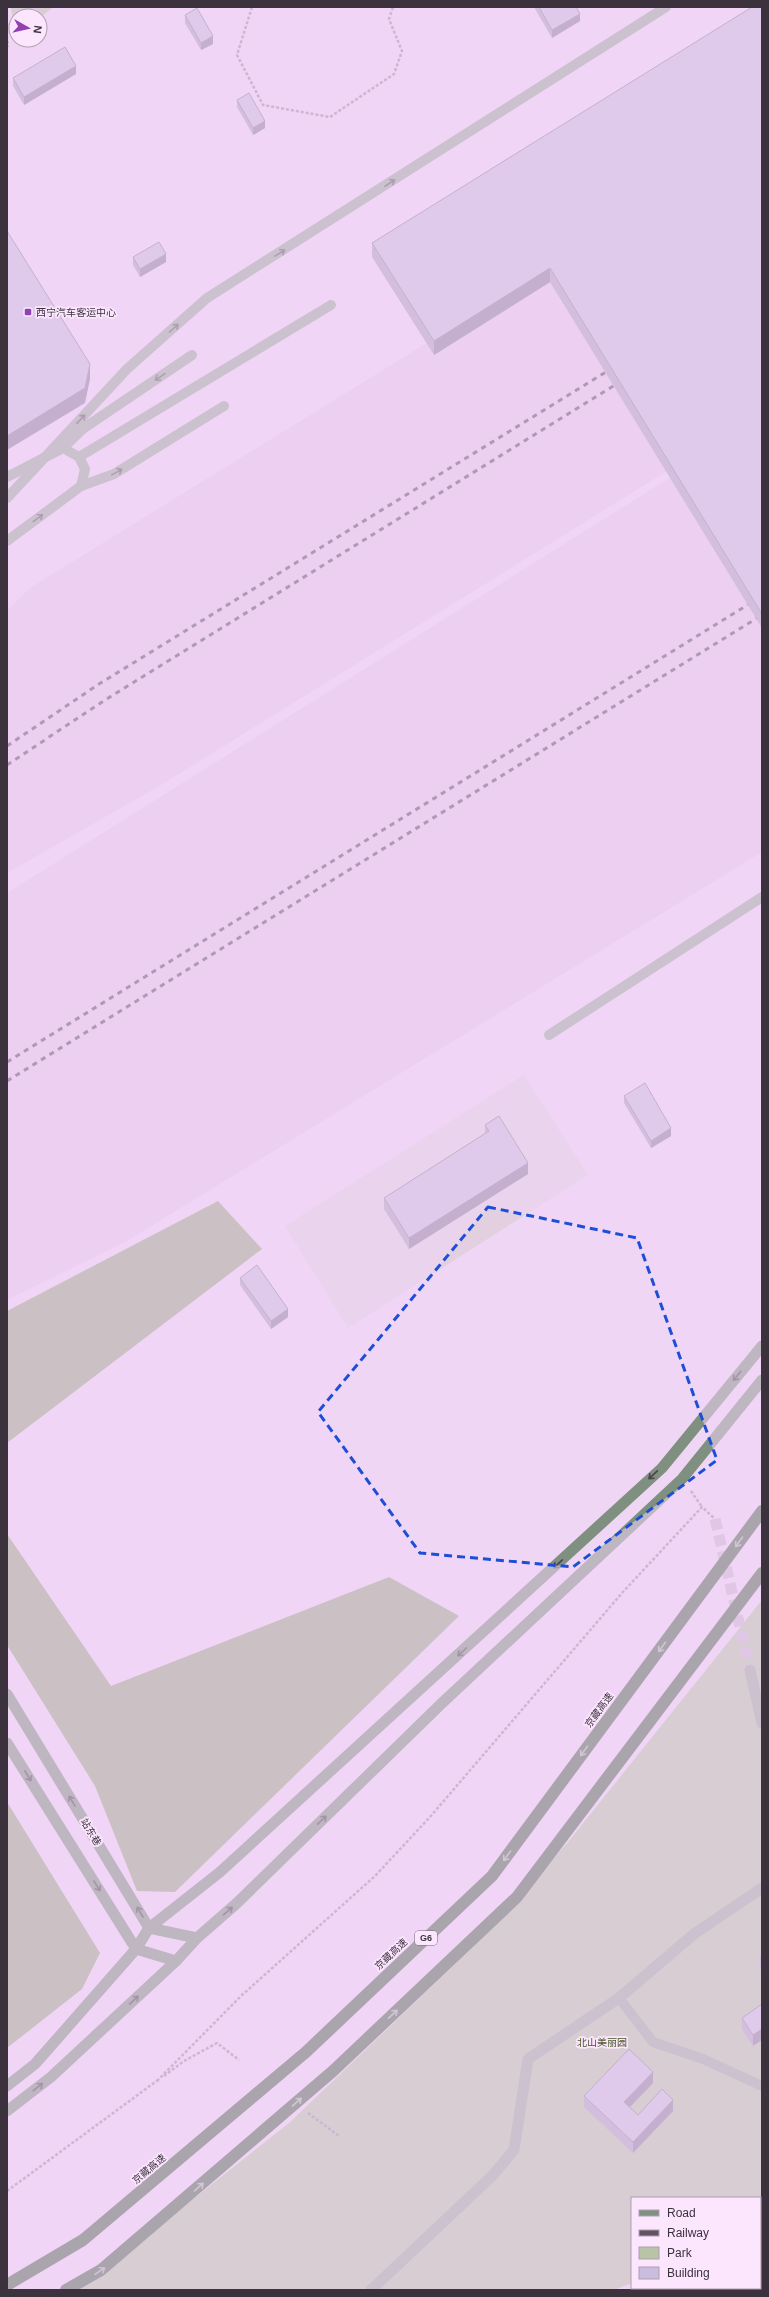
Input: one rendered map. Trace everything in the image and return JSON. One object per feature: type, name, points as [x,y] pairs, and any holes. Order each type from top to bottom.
[{"type":"highway","name":"京藏高速","points":[[7,2285],[83,2240],[95,2230],[306,2052],[492,1876],[762,1511]]},
{"type":"highway","points":[[66,2290],[101,2270],[333,2071],[517,1897],[762,1573]]},
{"type":"main road","points":[[7,2086],[35,2064],[136,1949],[149,1928],[220,1872],[662,1468],[762,1346]]},
{"type":"main road","points":[[7,2111],[51,2077],[176,1961],[197,1938],[237,1903],[441,1704],[682,1479],[762,1380]]},
{"type":"main road","name":"站东巷","points":[[7,1694],[149,1928]]},
{"type":"main road","points":[[7,1743],[136,1949],[176,1961]]},
{"type":"main road","points":[[149,1928],[197,1938]]},
{"type":"street","points":[[750,1670],[762,1723]]},
{"type":"street","points":[[371,2290],[492,2176],[514,2150],[528,2059],[619,1998],[694,1934],[762,1888]]},
{"type":"lane","points":[[7,498],[127,369],[207,298],[666,7]]},
{"type":"lane","points":[[79,457],[331,305]]},
{"type":"lane","points":[[7,477],[63,448],[84,428],[192,355]]},
{"type":"lane","points":[[7,541],[81,486],[114,474],[224,406]]},
{"type":"lane","points":[[63,448],[79,457],[85,469],[81,486]]},
{"type":"lane","points":[[550,1036],[762,897]]},
{"type":"lane","points":[[619,1998],[653,2042],[703,2059],[762,2086]]},
{"type":"path","points":[[252,7],[237,55],[263,105],[330,117],[394,74],[402,51],[389,19],[393,7]]},
{"type":"path","points":[[7,36],[8,47]]},
{"type":"path","points":[[682,1479],[702,1507],[715,1519]]},
{"type":"path","points":[[157,2080],[241,1996],[374,1876],[395,1854],[430,1817],[622,1593],[702,1507]]},
{"type":"path","points":[[7,2191],[184,2061],[217,2043],[239,2060]]},
{"type":"path","points":[[306,2111],[339,2136]]},
{"type":"highlighted area","points":[[488,1207],[637,1238],[717,1460],[573,1567],[420,1553],[318,1412]]},
{"type":"shaded area","points":[[762,136],[762,412],[161,785],[7,873],[7,611],[30,588]]},
{"type":"shaded area","points":[[762,420],[762,852],[125,1242],[7,1300],[7,893]]},
{"type":"shaded area","points":[[524,1075],[588,1175],[348,1328],[285,1226]]},
{"type":"green space","points":[[53,7],[48,11],[48,8],[11,8]]},
{"type":"green space","points":[[218,1201],[262,1249],[7,1443],[7,1311]]},
{"type":"green space","points":[[7,1534],[111,1686],[389,1577],[459,1616],[175,1892],[137,1891],[95,1786],[7,1645]]},
{"type":"green space","name":"北山美丽园","points":[[762,1600],[762,2229],[761,2197],[631,2197],[631,2283],[614,2290],[71,2290],[111,2264],[289,2123],[473,1947],[568,1842]]},
{"type":"green space","points":[[7,1802],[100,1953],[82,1989],[7,2048]]},
{"type":"building","points":[[539,7],[576,7],[580,14],[552,30]]},
{"type":"building","points":[[752,7],[762,7],[762,614],[550,268],[434,341],[372,243]]},
{"type":"building","points":[[197,8],[213,36],[201,43],[185,15]]},
{"type":"building","points":[[65,47],[76,66],[24,97],[13,78]]},
{"type":"building","points":[[249,93],[265,121],[253,128],[237,100]]},
{"type":"building","name":"西宁汽车客运中心","points":[[7,231],[90,364],[85,388],[7,436]]},
{"type":"building","points":[[159,242],[166,254],[140,269],[133,257]]},
{"type":"building","points":[[645,1083],[671,1128],[651,1141],[624,1096]]},
{"type":"building","points":[[499,1116],[528,1163],[409,1238],[384,1198],[489,1131],[485,1125]]},
{"type":"building","points":[[257,1265],[288,1309],[271,1321],[240,1278]]},
{"type":"building","points":[[762,2004],[762,2029],[753,2035],[742,2018]]},
{"type":"building","points":[[629,2049],[653,2072],[624,2102],[638,2115],[662,2089],[673,2100],[633,2142],[584,2096]]},
{"type":"tunnel","points":[[715,1519],[750,1670]]},
{"type":"railway","points":[[7,746],[99,684],[614,367]]},
{"type":"railway","points":[[7,765],[105,700],[623,380]]},
{"type":"railway","points":[[7,1062],[762,596]]},
{"type":"railway","points":[[7,1081],[762,615]]},
{"type":"place","name":"西宁汽车客运中心","points":[[28,312]]}]
